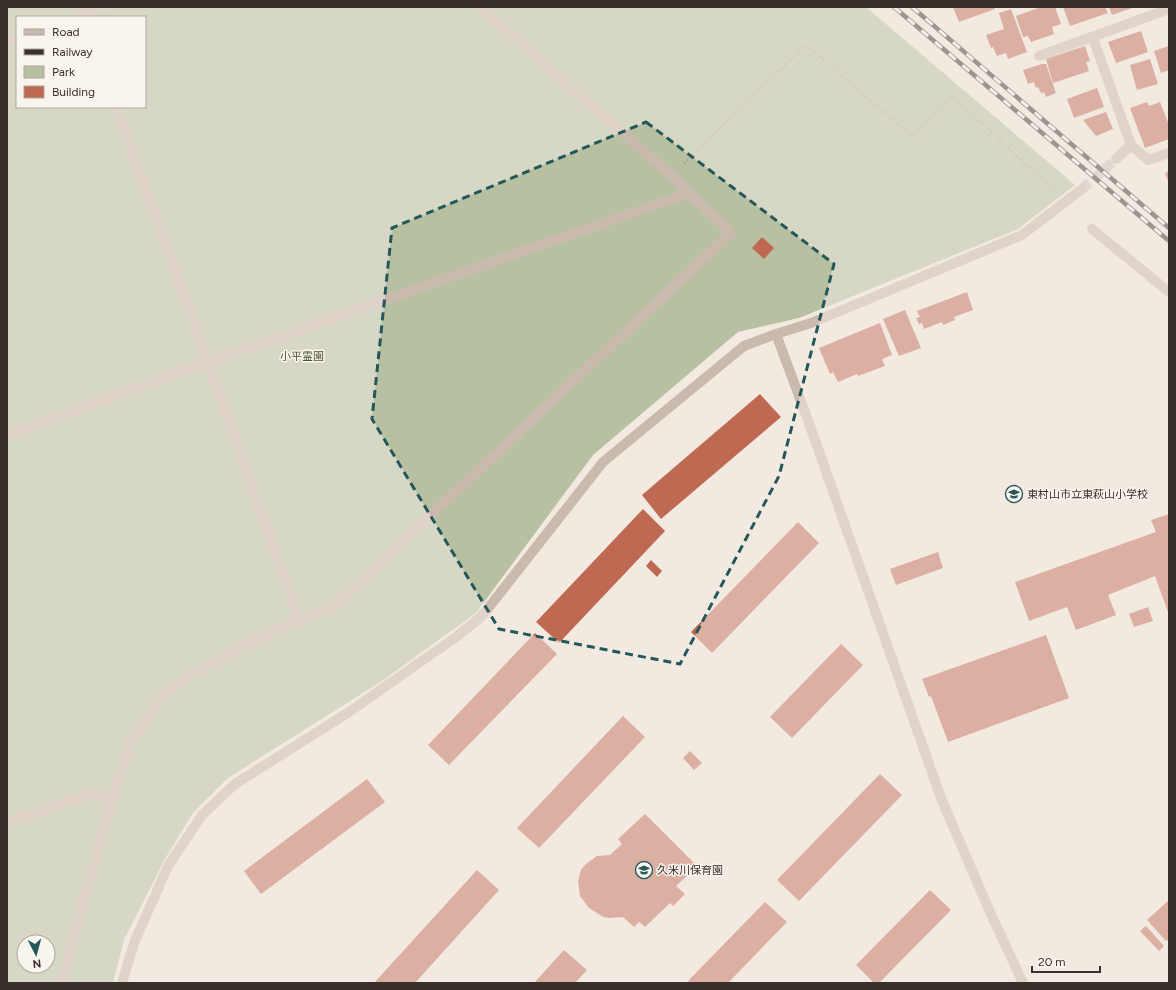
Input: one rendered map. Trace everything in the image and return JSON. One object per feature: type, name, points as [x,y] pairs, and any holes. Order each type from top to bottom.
[{"type":"street","points":[[80,14],[103,7]]},
{"type":"street","points":[[61,983],[112,799],[131,741],[161,697],[187,677],[259,638],[334,605],[730,233],[672,176],[479,7]]},
{"type":"street","points":[[1039,56],[1093,38],[1169,9]]},
{"type":"street","points":[[1093,38],[1131,145],[1148,160],[1169,153]]},
{"type":"street","points":[[116,108],[299,620]]},
{"type":"street","points":[[1116,159],[1131,145]]},
{"type":"street","points":[[122,983],[134,943],[168,866],[202,815],[235,784],[350,712],[456,637],[482,616],[603,462],[744,346],[811,323],[1022,235],[1082,190]]},
{"type":"street","points":[[7,435],[208,362],[689,193]]},
{"type":"street","points":[[1092,229],[1169,292]]},
{"type":"street","points":[[776,334],[941,798],[1022,983]]},
{"type":"street","points":[[7,822],[90,794],[112,799]]},
{"type":"path","points":[[672,176],[806,45],[913,137],[953,96],[1065,203]]},
{"type":"highlighted area","points":[[646,122],[834,264],[779,476],[680,664],[499,629],[372,419],[392,228]]},
{"type":"green space","name":"小平霊園","points":[[7,7],[866,7],[1075,185],[1018,229],[799,318],[738,332],[593,455],[476,613],[382,681],[228,778],[193,813],[166,857],[124,940],[113,983],[7,983]]},
{"type":"building","points":[[953,7],[994,7],[995,9],[959,22]]},
{"type":"building","points":[[1041,7],[1055,7],[1061,24],[1052,27],[1054,34],[1031,42],[1028,36],[1023,37],[1016,16]]},
{"type":"building","points":[[1063,7],[1105,7],[1108,13],[1070,26]]},
{"type":"building","points":[[1109,7],[1135,7],[1112,15]]},
{"type":"building","points":[[1011,9],[1027,52],[1008,59],[1006,53],[997,56],[993,47],[991,48],[986,35],[1004,29],[999,13]]},
{"type":"building","points":[[1141,31],[1148,52],[1116,63],[1108,42]]},
{"type":"building","points":[[1085,46],[1090,61],[1086,62],[1089,71],[1053,83],[1046,59]]},
{"type":"building","points":[[1169,46],[1169,70],[1161,73],[1154,51]]},
{"type":"building","points":[[1150,59],[1158,84],[1137,90],[1130,65]]},
{"type":"building","points":[[1046,64],[1056,93],[1046,97],[1044,92],[1041,93],[1038,87],[1036,88],[1034,82],[1028,84],[1023,70]]},
{"type":"building","points":[[1097,88],[1104,107],[1074,118],[1067,99]]},
{"type":"building","points":[[1147,102],[1149,106],[1160,102],[1169,125],[1169,139],[1145,148],[1130,108]]},
{"type":"building","points":[[1106,112],[1113,129],[1096,136],[1083,120]]},
{"type":"building","points":[[1169,171],[1169,184],[1165,173]]},
{"type":"building","points":[[762,237],[774,248],[764,259],[752,248]]},
{"type":"building","points":[[967,292],[973,310],[954,317],[955,320],[943,325],[942,322],[924,329],[922,323],[919,324],[916,318],[920,317],[917,311]]},
{"type":"building","points":[[905,310],[921,348],[899,356],[883,319]]},
{"type":"building","points":[[880,323],[892,355],[882,359],[885,366],[858,376],[857,374],[838,382],[833,372],[830,374],[819,348]]},
{"type":"building","points":[[760,394],[781,417],[661,519],[642,495]]},
{"type":"building","points":[[643,509],[665,531],[559,643],[536,622]]},
{"type":"building","points":[[1169,514],[1169,615],[1155,576],[1108,595],[1116,615],[1076,630],[1067,607],[1029,621],[1015,582],[1156,532],[1151,520]]},
{"type":"building","points":[[798,522],[819,543],[712,653],[691,632]]},
{"type":"building","points":[[938,552],[943,568],[896,585],[890,569]]},
{"type":"building","points":[[651,560],[662,571],[657,577],[646,566]]},
{"type":"building","points":[[1148,607],[1153,621],[1134,627],[1129,614]]},
{"type":"building","points":[[535,633],[557,654],[449,765],[428,745]]},
{"type":"building","points":[[1046,635],[1069,698],[948,742],[931,696],[929,697],[922,679]]},
{"type":"building","points":[[841,644],[863,665],[792,738],[770,717]]},
{"type":"building","points":[[623,716],[645,737],[539,848],[517,828]]},
{"type":"building","points":[[690,751],[702,763],[694,770],[683,758]]},
{"type":"building","points":[[880,774],[902,795],[799,901],[777,880]]},
{"type":"building","points":[[367,779],[385,802],[261,894],[244,871]]},
{"type":"building","points":[[645,814],[697,866],[676,886],[685,894],[673,906],[670,903],[645,927],[639,922],[634,927],[623,917],[603,917],[589,908],[580,896],[578,881],[581,870],[586,864],[597,856],[610,855],[622,844],[618,839]]},
{"type":"building","points":[[477,870],[499,890],[415,983],[374,983]]},
{"type":"building","points":[[930,890],[951,910],[879,983],[874,983],[856,965]]},
{"type":"building","points":[[1169,900],[1169,939],[1166,941],[1147,920]]},
{"type":"building","points":[[765,902],[787,922],[728,983],[690,983],[688,981]]},
{"type":"building","points":[[1146,926],[1164,946],[1159,951],[1140,931]]},
{"type":"building","points":[[564,950],[587,970],[575,983],[534,983]]},
{"type":"tunnel","points":[[1082,189],[1116,159]]},
{"type":"railway","points":[[894,7],[1169,241]]},
{"type":"railway","points":[[912,7],[1169,228]]},
{"type":"place","name":"東村山市立東萩山小学校","points":[[1014,494]]},
{"type":"place","name":"久米川保育園","points":[[644,870]]}]
